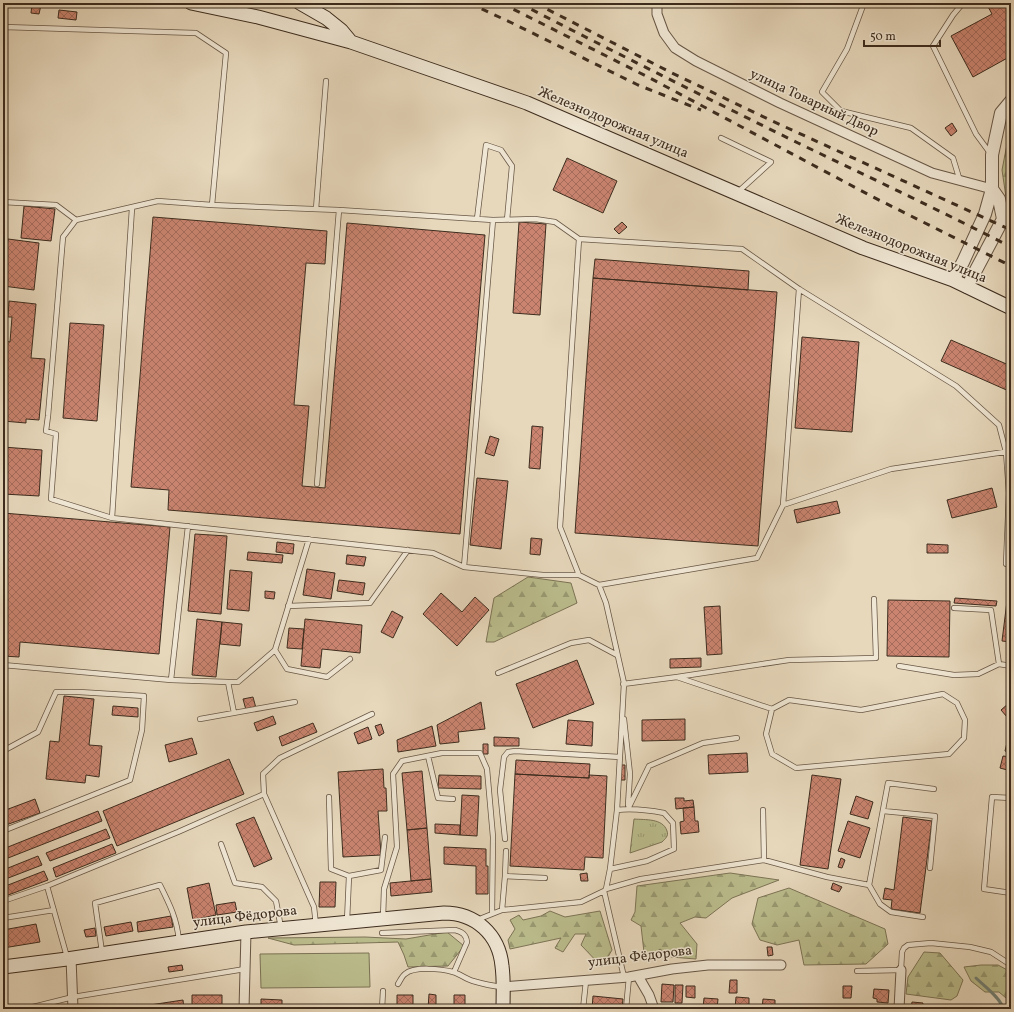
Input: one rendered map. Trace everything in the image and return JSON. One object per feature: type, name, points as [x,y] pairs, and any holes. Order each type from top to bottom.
[{"type":"main road","name":"Железнодорожная улица","points":[[191,3],[258,17],[351,42],[528,103],[863,248],[953,280],[1011,308]]},
{"type":"main road","points":[[300,3],[326,18],[341,30],[351,42]]},
{"type":"main road","name":"улица Фёдорова","points":[[3,967],[19,966],[246,932],[347,921],[453,913],[475,920],[488,931],[498,948],[502,966],[503,1009]]},
{"type":"street","name":"улица Товарный Двор","points":[[657,3],[657,14],[664,33],[675,48],[696,61],[780,103],[932,173],[992,189]]},
{"type":"street","points":[[953,280],[985,214],[992,189],[992,155],[1001,113],[1011,101]]},
{"type":"street","points":[[967,287],[1003,219],[999,199],[992,189]]},
{"type":"street","points":[[244,1009],[246,932]]},
{"type":"street","points":[[69,958],[73,1009]]},
{"type":"street","name":"улица Фёдорова","points":[[503,987],[630,977],[672,969],[708,965],[781,965]]},
{"type":"street","points":[[899,1009],[901,970]]},
{"type":"street","points":[[630,977],[649,995],[654,1009]]},
{"type":"lane","points":[[864,3],[847,48],[822,92],[841,110],[911,128],[953,158],[960,181]]},
{"type":"lane","points":[[964,3],[953,15],[933,46],[976,134],[992,155]]},
{"type":"lane","points":[[3,28],[196,33],[226,53],[212,205]]},
{"type":"lane","points":[[316,209],[326,81]]},
{"type":"lane","points":[[721,138],[771,162],[737,193]]},
{"type":"lane","points":[[477,219],[486,145],[501,150],[512,166],[506,220]]},
{"type":"lane","points":[[799,289],[783,505],[757,558],[599,584],[579,575],[543,575],[464,567],[433,553],[112,518],[51,499],[56,434],[46,431],[63,237],[76,220],[158,201],[212,205],[339,210],[493,220],[535,219],[555,222],[579,239],[742,249],[799,289],[956,386],[999,425],[1008,452],[1010,493],[1006,564]]},
{"type":"lane","points":[[3,202],[56,205],[76,220]]},
{"type":"lane","points":[[112,518],[132,208]]},
{"type":"lane","points":[[317,484],[339,210]]},
{"type":"lane","points":[[464,567],[493,220]]},
{"type":"lane","points":[[579,239],[560,527],[579,575]]},
{"type":"lane","points":[[783,505],[891,469],[1008,452]]},
{"type":"lane","points":[[171,680],[188,526]]},
{"type":"lane","points":[[3,665],[171,680],[238,682],[275,650],[309,539]]},
{"type":"lane","points":[[288,606],[370,603],[408,550]]},
{"type":"lane","points":[[599,584],[606,603],[624,684],[618,810],[610,869],[605,890],[630,977],[626,1009]]},
{"type":"lane","points":[[624,684],[677,678],[789,660],[876,658],[874,599]]},
{"type":"lane","points":[[954,608],[991,610],[999,664]]},
{"type":"lane","points":[[498,673],[571,643],[589,640],[617,655]]},
{"type":"lane","points":[[275,650],[287,668],[327,677],[350,659]]},
{"type":"lane","points":[[899,666],[954,675],[978,674],[999,664],[1011,666]]},
{"type":"lane","points":[[677,678],[772,709],[788,700],[861,710],[943,694],[957,703],[964,720],[964,738],[949,754],[796,768],[772,754],[766,734],[772,709]]},
{"type":"lane","points":[[228,682],[234,713]]},
{"type":"lane","points":[[3,751],[38,732],[56,692],[144,696],[142,730],[130,780],[3,831]]},
{"type":"lane","points":[[200,719],[295,702]]},
{"type":"lane","points":[[622,705],[630,774],[628,809]]},
{"type":"lane","points":[[316,924],[314,907],[264,794],[263,774],[280,758],[372,714]]},
{"type":"lane","points":[[628,809],[649,766],[703,743],[737,738]]},
{"type":"lane","points":[[505,839],[500,790],[504,757],[508,752],[515,751],[620,757]]},
{"type":"lane","points":[[383,918],[384,889],[397,847],[393,774],[402,761],[442,753],[480,753],[487,769],[493,837],[492,913]]},
{"type":"lane","points":[[428,756],[438,798],[453,799]]},
{"type":"lane","points":[[923,917],[891,912],[880,904],[869,885],[888,783],[934,789]]},
{"type":"lane","points":[[3,901],[47,886],[178,832],[264,794]]},
{"type":"lane","points":[[1011,798],[992,796],[984,889],[1011,893]]},
{"type":"lane","points":[[329,797],[331,869],[349,876],[381,870],[385,837]]},
{"type":"lane","points":[[610,869],[647,861],[674,850],[673,823],[664,813],[636,809],[618,810]]},
{"type":"lane","points":[[764,810],[764,860]]},
{"type":"lane","points":[[883,811],[936,816],[930,868]]},
{"type":"lane","points":[[221,844],[235,883],[262,887],[276,900],[282,928]]},
{"type":"lane","points":[[502,910],[506,851]]},
{"type":"lane","points":[[475,920],[502,910],[581,902],[605,890],[641,879],[764,860],[827,877],[869,885]]},
{"type":"lane","points":[[347,921],[349,876]]},
{"type":"lane","points":[[505,876],[545,878]]},
{"type":"lane","points":[[102,954],[95,903],[160,885],[173,911],[178,928],[179,942]]},
{"type":"lane","points":[[47,886],[69,958]]},
{"type":"lane","points":[[3,918],[54,910]]},
{"type":"lane","points":[[382,933],[455,930],[463,933],[467,942],[454,972]]},
{"type":"lane","points":[[857,971],[901,970],[902,952],[904,948],[908,945],[931,943],[984,950],[991,952],[1011,965]]},
{"type":"lane","points":[[25,1009],[73,997],[245,970]]},
{"type":"lane","points":[[398,984],[405,973],[413,970],[440,970],[454,972],[471,981],[491,986],[503,987]]},
{"type":"lane","points":[[583,1009],[586,981]]},
{"type":"lane","points":[[382,1009],[383,991]]},
{"type":"green space","points":[[1011,132],[1011,208],[1007,204],[1002,170],[1008,139]]},
{"type":"green space","points":[[528,577],[571,583],[577,603],[494,642],[486,642],[494,598]]},
{"type":"green space","points":[[634,819],[653,820],[662,824],[667,831],[666,837],[662,842],[630,853]]},
{"type":"green space","points":[[730,873],[779,880],[732,898],[706,918],[695,917],[680,923],[697,944],[696,959],[671,957],[660,949],[645,961],[641,926],[631,920],[635,912],[637,886]]},
{"type":"green space","points":[[789,888],[885,929],[888,944],[866,964],[804,965],[799,940],[777,945],[760,940],[752,924],[758,898]]},
{"type":"green space","points":[[550,911],[565,917],[600,911],[612,950],[602,967],[581,945],[586,934],[575,934],[563,952],[555,948],[561,938],[510,949],[508,940],[515,929],[510,920],[519,915],[523,920],[541,916]]},
{"type":"green space","points":[[447,932],[464,946],[448,966],[408,967],[398,942],[294,945],[268,938],[365,937],[406,939]]},
{"type":"green space","points":[[924,952],[940,953],[963,980],[957,996],[951,1000],[906,994],[908,977]]},
{"type":"green space","points":[[369,953],[370,987],[261,988],[260,954]]},
{"type":"green space","points":[[998,965],[1011,972],[1011,998],[1006,998],[999,992],[985,992],[971,981],[964,967]]},
{"type":"building","points":[[986,3],[1011,3],[1011,56],[973,77],[951,36],[992,14]]},
{"type":"building","points":[[32,4],[41,5],[39,14],[31,13]]},
{"type":"building","points":[[59,10],[77,12],[76,20],[58,18]]},
{"type":"building","points":[[952,123],[957,131],[951,136],[945,128]]},
{"type":"building","points":[[567,158],[617,181],[603,213],[553,190]]},
{"type":"building","points":[[24,206],[55,209],[51,241],[21,238]]},
{"type":"building","points":[[153,217],[327,231],[325,264],[306,263],[294,405],[309,406],[302,486],[325,488],[347,223],[485,235],[460,534],[168,510],[169,490],[131,487]]},
{"type":"building","points":[[519,222],[546,224],[540,315],[513,313]]},
{"type":"building","points":[[622,222],[627,227],[619,234],[614,229]]},
{"type":"building","points":[[8,239],[39,243],[34,290],[3,286]]},
{"type":"building","points":[[595,259],[749,271],[748,290],[593,278]]},
{"type":"building","points":[[593,278],[777,292],[758,546],[575,533]]},
{"type":"building","points":[[9,301],[36,304],[31,358],[45,359],[39,420],[26,419],[26,423],[3,421],[3,396],[7,357],[4,357],[5,341],[10,342],[12,317],[8,317]]},
{"type":"building","points":[[70,323],[104,325],[97,421],[63,418]]},
{"type":"building","points":[[802,337],[859,342],[852,432],[795,428]]},
{"type":"building","points":[[951,340],[1011,366],[1011,392],[941,361]]},
{"type":"building","points":[[532,426],[543,427],[540,469],[529,468]]},
{"type":"building","points":[[490,436],[499,439],[494,456],[485,453]]},
{"type":"building","points":[[3,447],[42,450],[39,496],[3,494]]},
{"type":"building","points":[[477,478],[508,481],[501,549],[470,545]]},
{"type":"building","points":[[992,488],[997,507],[952,518],[947,500]]},
{"type":"building","points":[[837,501],[840,513],[797,523],[794,510]]},
{"type":"building","points":[[3,513],[170,527],[159,654],[20,642],[19,657],[3,656]]},
{"type":"building","points":[[195,534],[227,536],[221,614],[188,611]]},
{"type":"building","points":[[531,538],[542,539],[540,555],[530,554]]},
{"type":"building","points":[[277,542],[294,544],[293,554],[276,552]]},
{"type":"building","points":[[927,544],[948,545],[948,553],[927,553]]},
{"type":"building","points":[[248,552],[283,555],[282,563],[247,560]]},
{"type":"building","points":[[347,555],[366,557],[364,566],[346,564]]},
{"type":"building","points":[[307,569],[335,573],[331,599],[303,595]]},
{"type":"building","points":[[230,570],[252,572],[249,611],[227,609]]},
{"type":"building","points":[[339,580],[365,583],[363,595],[337,591]]},
{"type":"building","points":[[265,591],[275,592],[274,599],[265,598]]},
{"type":"building","points":[[441,593],[462,612],[475,597],[489,610],[457,646],[423,614]]},
{"type":"building","points":[[955,598],[997,601],[996,606],[954,603]]},
{"type":"building","points":[[888,600],[950,601],[949,657],[887,656]]},
{"type":"building","points":[[1007,601],[1011,602],[1011,642],[1002,641]]},
{"type":"building","points":[[720,606],[722,654],[707,655],[704,607]]},
{"type":"building","points":[[392,611],[403,617],[393,638],[381,632]]},
{"type":"building","points":[[197,619],[222,622],[216,677],[192,675]]},
{"type":"building","points":[[305,619],[362,625],[360,653],[322,649],[320,668],[301,666]]},
{"type":"building","points":[[222,622],[242,624],[240,646],[220,644]]},
{"type":"building","points":[[289,628],[304,629],[302,649],[287,648]]},
{"type":"building","points":[[701,658],[701,667],[670,668],[670,659]]},
{"type":"building","points":[[577,660],[594,704],[533,728],[516,684]]},
{"type":"building","points":[[64,696],[94,699],[89,745],[102,746],[99,777],[86,775],[85,783],[46,779],[50,741],[59,742]]},
{"type":"building","points":[[253,697],[256,708],[246,710],[243,699]]},
{"type":"building","points":[[481,702],[485,729],[458,732],[459,742],[440,744],[437,725]]},
{"type":"building","points":[[1009,703],[1011,705],[1011,714],[1007,717],[1001,710]]},
{"type":"building","points":[[113,706],[138,708],[138,717],[112,715]]},
{"type":"building","points":[[273,716],[276,724],[257,731],[254,723]]},
{"type":"building","points":[[685,719],[685,740],[642,741],[642,720]]},
{"type":"building","points":[[568,720],[593,722],[592,746],[566,744]]},
{"type":"building","points":[[313,723],[317,732],[282,746],[279,737]]},
{"type":"building","points":[[381,724],[384,733],[379,736],[375,726]]},
{"type":"building","points":[[432,726],[436,746],[398,752],[397,740]]},
{"type":"building","points":[[368,727],[372,739],[358,744],[354,733]]},
{"type":"building","points":[[494,737],[519,738],[519,746],[494,746]]},
{"type":"building","points":[[192,738],[197,754],[169,762],[165,745]]},
{"type":"building","points":[[1008,738],[1011,739],[1011,753],[1005,751]]},
{"type":"building","points":[[483,744],[488,744],[488,754],[483,754]]},
{"type":"building","points":[[747,753],[748,772],[709,774],[708,755]]},
{"type":"building","points":[[1003,756],[1011,757],[1011,771],[1000,768]]},
{"type":"building","points":[[229,759],[244,794],[117,846],[103,811]]},
{"type":"building","points":[[516,760],[590,764],[589,778],[515,774]]},
{"type":"building","points":[[621,765],[625,765],[625,780],[620,780]]},
{"type":"building","points":[[383,769],[387,811],[378,811],[381,855],[343,857],[338,772]]},
{"type":"building","points":[[422,771],[427,828],[407,830],[402,773]]},
{"type":"building","points":[[515,774],[589,778],[589,775],[607,776],[603,858],[585,857],[584,870],[510,866]]},
{"type":"building","points":[[439,775],[481,776],[481,789],[438,788]]},
{"type":"building","points":[[812,775],[841,779],[828,869],[800,865]]},
{"type":"building","points":[[462,795],[479,796],[477,836],[460,835]]},
{"type":"building","points":[[856,796],[873,802],[868,819],[850,814]]},
{"type":"building","points":[[675,798],[684,798],[684,801],[693,800],[694,807],[676,809]]},
{"type":"building","points":[[35,799],[40,813],[3,826],[3,811]]},
{"type":"building","points":[[694,807],[695,821],[698,821],[699,832],[681,834],[680,822],[684,821],[683,808]]},
{"type":"building","points":[[98,811],[102,821],[3,860],[3,849]]},
{"type":"building","points":[[254,817],[272,859],[254,867],[236,824]]},
{"type":"building","points":[[903,817],[932,821],[920,913],[891,909],[892,900],[883,899],[885,888],[894,890]]},
{"type":"building","points":[[848,821],[870,828],[860,858],[838,851]]},
{"type":"building","points":[[435,824],[460,825],[460,835],[435,833]]},
{"type":"building","points":[[427,828],[431,879],[411,881],[407,830]]},
{"type":"building","points":[[106,829],[110,838],[50,861],[46,853]]},
{"type":"building","points":[[112,844],[116,853],[56,877],[53,868]]},
{"type":"building","points":[[444,847],[486,849],[486,866],[488,866],[488,894],[476,894],[476,866],[444,864]]},
{"type":"building","points":[[38,856],[42,865],[3,880],[3,870]]},
{"type":"building","points":[[841,858],[845,860],[842,868],[838,867]]},
{"type":"building","points":[[44,871],[48,880],[3,897],[3,887]]},
{"type":"building","points":[[587,873],[588,881],[581,881],[580,874]]},
{"type":"building","points":[[431,879],[432,892],[391,896],[390,883]]},
{"type":"building","points":[[320,882],[336,882],[335,907],[319,907]]},
{"type":"building","points":[[209,883],[216,915],[193,920],[187,888]]},
{"type":"building","points":[[833,883],[842,887],[839,892],[831,889]]},
{"type":"building","points":[[235,902],[237,912],[217,915],[216,905]]},
{"type":"building","points":[[171,916],[173,927],[138,932],[137,922]]},
{"type":"building","points":[[131,922],[133,931],[106,936],[104,927]]},
{"type":"building","points":[[36,924],[40,942],[3,948],[3,930]]},
{"type":"building","points":[[95,928],[96,936],[86,937],[84,930]]},
{"type":"building","points":[[767,947],[772,947],[773,955],[768,956]]},
{"type":"building","points":[[182,965],[183,970],[169,972],[168,967]]},
{"type":"building","points":[[730,980],[737,980],[737,993],[729,993]]},
{"type":"building","points":[[662,984],[674,985],[673,1002],[661,1002]]},
{"type":"building","points":[[675,985],[683,985],[682,1003],[675,1003]]},
{"type":"building","points":[[686,986],[695,986],[695,998],[686,997]]},
{"type":"building","points":[[843,986],[852,986],[851,998],[843,998]]},
{"type":"building","points":[[874,989],[889,990],[888,1003],[877,1002],[877,999],[873,998]]},
{"type":"building","points":[[429,994],[436,995],[436,1009],[428,1009]]},
{"type":"building","points":[[192,995],[222,995],[222,1009],[192,1009]]},
{"type":"building","points":[[397,995],[413,995],[413,1009],[397,1009]]},
{"type":"building","points":[[454,995],[465,995],[465,1009],[454,1009]]},
{"type":"building","points":[[593,996],[623,999],[622,1009],[592,1009]]},
{"type":"building","points":[[736,997],[749,998],[749,1009],[735,1009]]},
{"type":"building","points":[[704,998],[718,999],[717,1009],[703,1009]]},
{"type":"building","points":[[261,999],[282,1000],[282,1009],[261,1009]]},
{"type":"building","points":[[763,999],[775,1000],[775,1009],[762,1009]]},
{"type":"building","points":[[183,1000],[184,1009],[150,1009],[150,1005]]},
{"type":"building","points":[[912,1002],[923,1003],[922,1009],[911,1009]]},
{"type":"waterway","points":[[976,978],[996,997],[1003,1009]]},
{"type":"railway","points":[[469,3],[638,85],[701,110]]},
{"type":"railway","points":[[501,3],[648,77],[873,197],[1011,266]]},
{"type":"railway","points":[[519,3],[798,143],[932,207],[1011,247]]},
{"type":"railway","points":[[535,3],[670,72],[770,120],[1011,230]]}]
